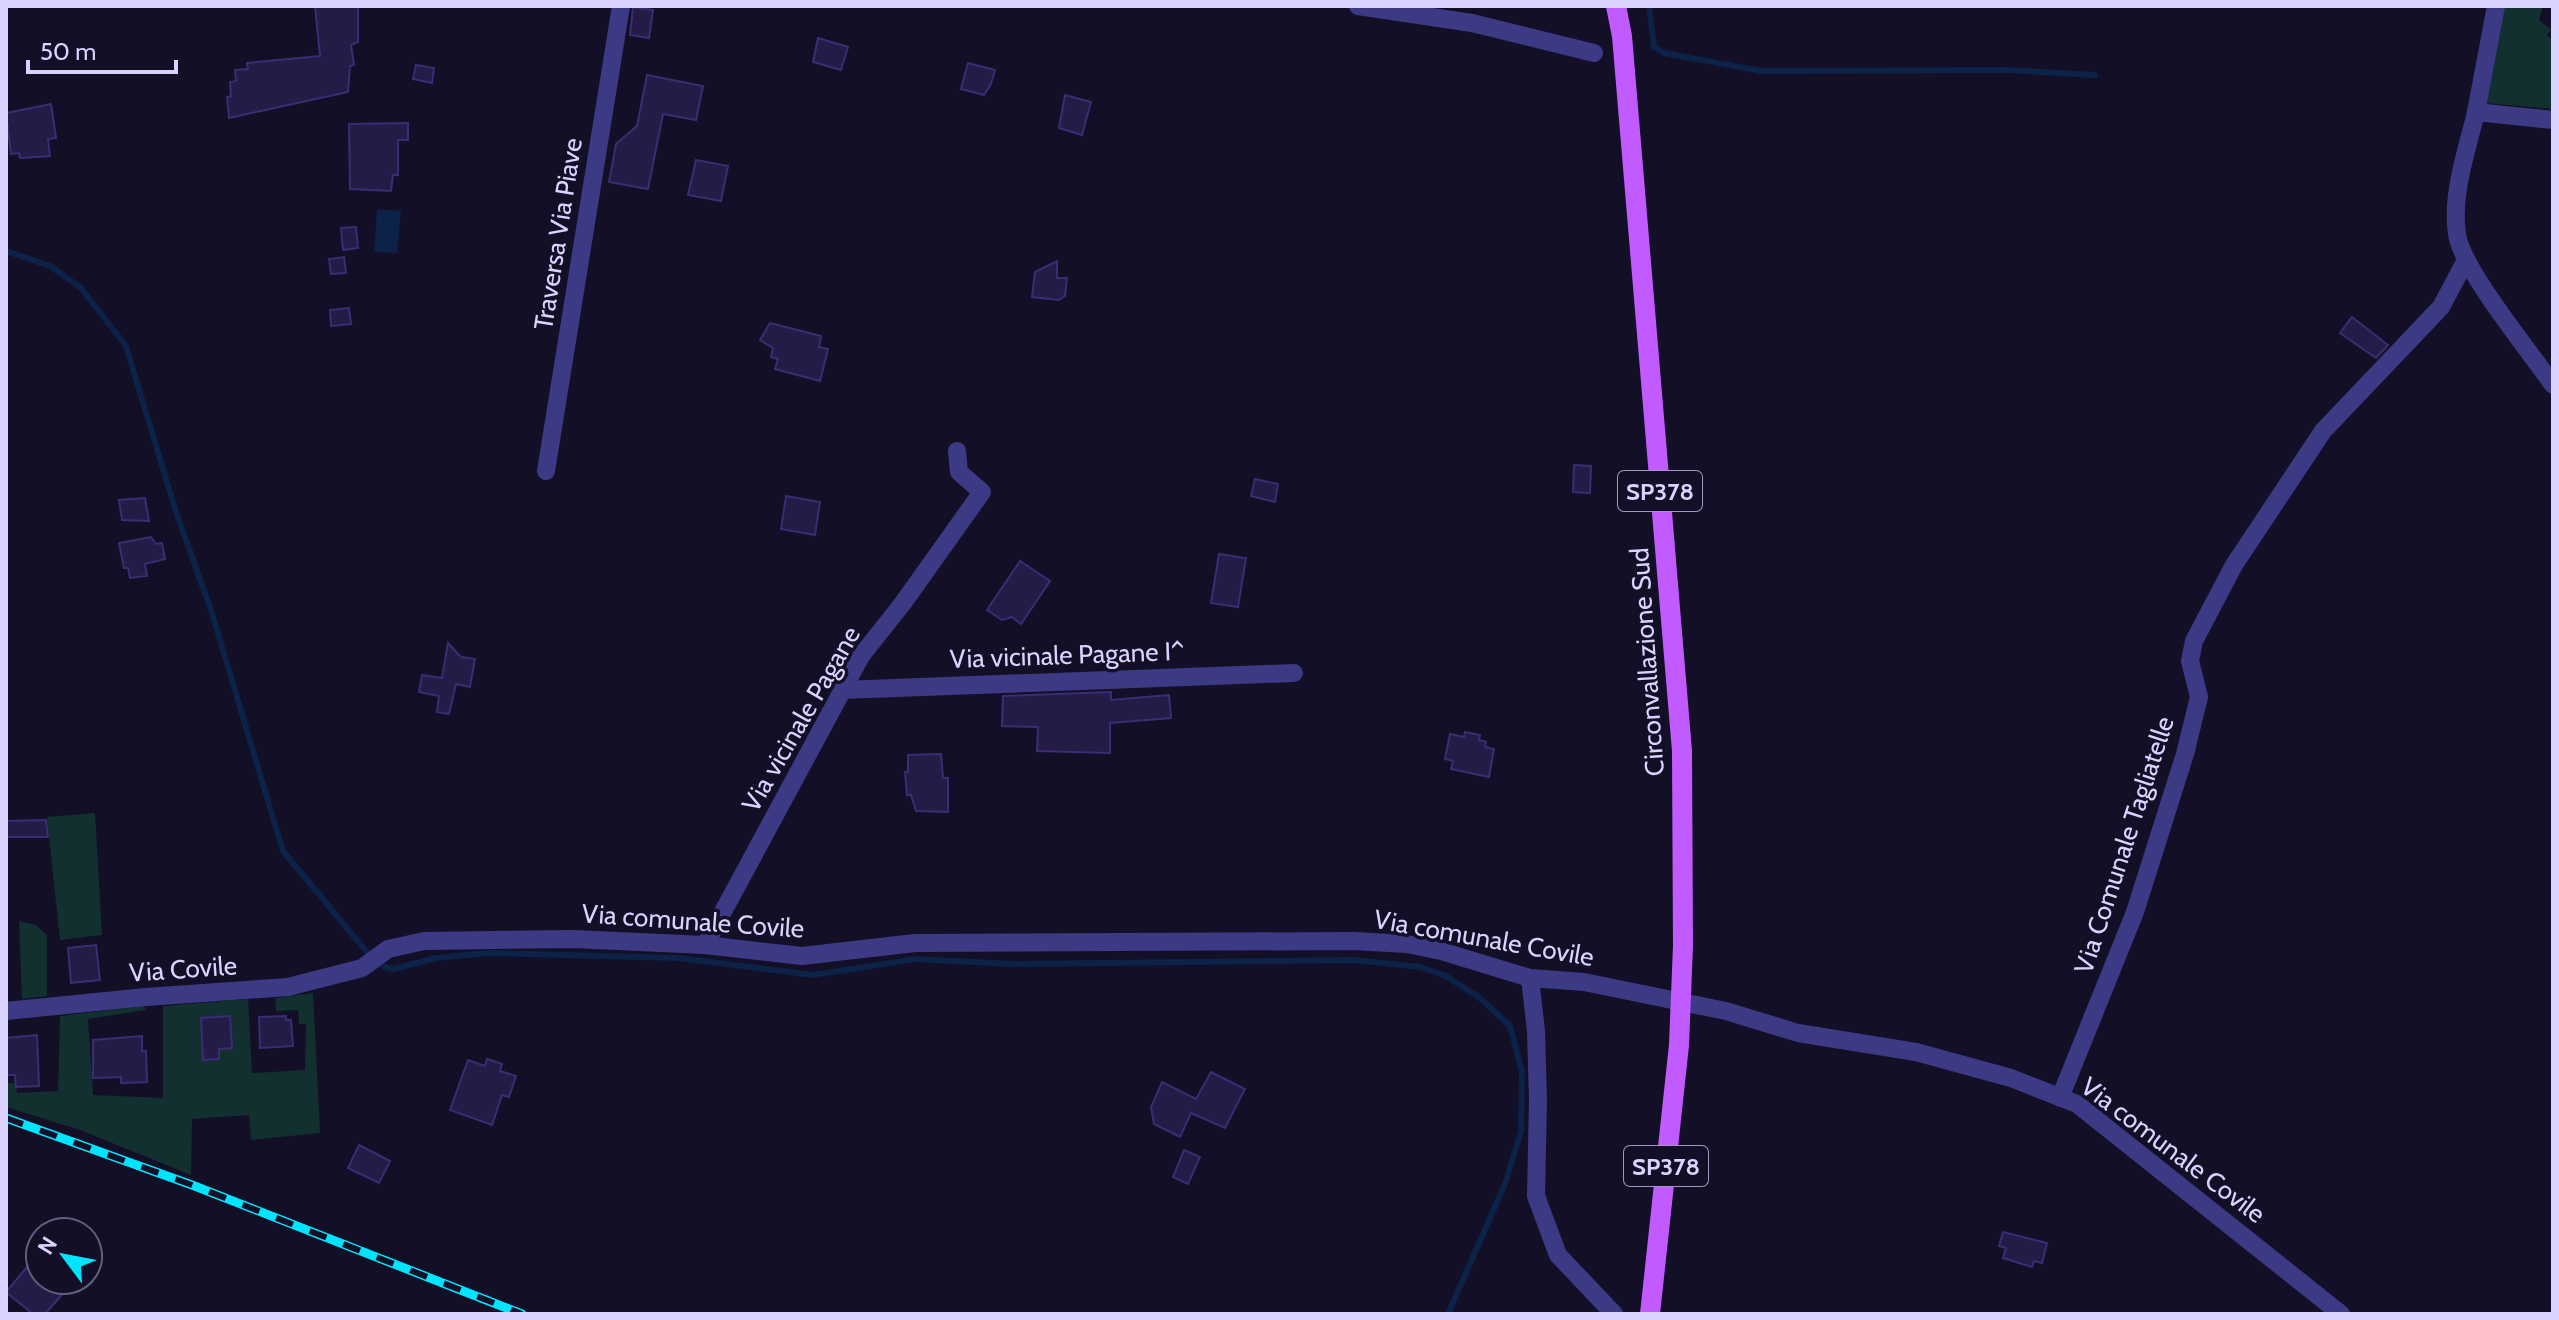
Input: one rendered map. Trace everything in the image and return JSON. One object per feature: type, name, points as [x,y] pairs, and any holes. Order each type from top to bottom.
[{"type":"main road","name":"Circonvallazione Sud","points":[[1616,6],[1622,36],[1682,751],[1683,946],[1679,1045],[1650,1314]]},
{"type":"main road","name":"SP378","points":[[1622,36],[1623,6]]},
{"type":"street","name":"Traversa Via Piave","points":[[546,471],[621,6]]},
{"type":"street","points":[[1358,6],[1472,23],[1594,53]]},
{"type":"street","points":[[2496,6],[2457,195],[2457,235],[2466,260],[2553,385]]},
{"type":"street","points":[[2476,112],[2553,120]]},
{"type":"street","name":"Via Comunale Tagliatelle","points":[[2060,1098],[2135,912],[2185,754],[2199,697],[2190,661],[2194,641],[2234,565],[2323,431],[2441,307],[2466,260]]},
{"type":"street","name":"Via vicinale Pagane","points":[[705,945],[861,656],[982,492],[959,472],[957,451]]},
{"type":"street","name":"Via vicinale Pagane I^","points":[[842,690],[1294,673]]},
{"type":"street","name":"Via comunale Covile","points":[[362,968],[388,949],[424,941],[573,939],[705,945],[802,956],[915,943],[1354,941],[1407,944],[1530,978],[1584,982],[1726,1011],[1798,1033],[1916,1052],[2011,1078],[2077,1104],[2341,1314]]},
{"type":"street","name":"Via Covile","points":[[6,1011],[288,987],[362,968]]},
{"type":"street","points":[[1530,978],[1537,1059],[1536,1196],[1558,1255],[1614,1314]]},
{"type":"green space","points":[[2504,6],[2543,6],[2539,20],[2551,30],[2547,35],[2553,40],[2553,109],[2485,103]]},
{"type":"green space","points":[[95,813],[102,935],[60,940],[47,817]]},
{"type":"green space","points":[[19,921],[36,925],[47,935],[47,996],[22,999]]},
{"type":"green space","points":[[313,993],[320,1133],[251,1140],[249,1115],[192,1119],[191,1175],[80,1130],[6,1107],[6,1083],[16,1083],[17,1093],[58,1091],[60,1016],[144,1006],[146,1010],[88,1019],[93,1095],[163,1098],[163,1006],[248,999],[252,1073],[305,1070],[306,1024],[299,1024],[298,1010],[276,1011],[275,998]]},
{"type":"water","points":[[377,209],[401,211],[397,253],[374,252]]},
{"type":"building","points":[[315,6],[358,6],[358,42],[351,45],[354,65],[350,66],[348,92],[229,118],[227,97],[231,96],[230,82],[236,81],[235,70],[248,69],[247,63],[320,56]]},
{"type":"building","points":[[633,7],[653,10],[649,38],[630,35]]},
{"type":"building","points":[[818,38],[848,47],[841,70],[813,62]]},
{"type":"building","points":[[968,63],[995,70],[984,95],[961,89]]},
{"type":"building","points":[[416,65],[434,68],[432,83],[413,79]]},
{"type":"building","points":[[647,75],[703,86],[696,120],[663,114],[648,189],[609,182],[616,144],[637,126]]},
{"type":"building","points":[[1065,95],[1091,102],[1082,135],[1059,128]]},
{"type":"building","points":[[51,104],[56,138],[48,139],[50,156],[20,158],[19,153],[11,154],[6,113]]},
{"type":"building","points":[[408,123],[408,140],[398,140],[398,175],[393,175],[391,191],[350,189],[349,124]]},
{"type":"building","points":[[696,160],[728,166],[721,201],[688,195]]},
{"type":"building","points":[[356,227],[358,248],[343,250],[341,228]]},
{"type":"building","points":[[344,257],[346,273],[331,274],[329,259]]},
{"type":"building","points":[[1057,261],[1057,278],[1067,278],[1065,296],[1059,300],[1032,297],[1035,272]]},
{"type":"building","points":[[349,308],[351,324],[331,326],[330,310]]},
{"type":"building","points":[[2352,317],[2388,345],[2376,358],[2340,333]]},
{"type":"building","points":[[770,323],[821,336],[819,347],[828,349],[820,381],[775,369],[778,359],[771,357],[773,348],[760,340]]},
{"type":"building","points":[[1574,465],[1591,466],[1590,493],[1573,492]]},
{"type":"building","points":[[1255,479],[1278,484],[1275,502],[1251,496]]},
{"type":"building","points":[[786,496],[820,502],[815,535],[781,529]]},
{"type":"building","points":[[145,498],[149,521],[122,520],[119,500]]},
{"type":"building","points":[[151,537],[156,544],[162,543],[165,559],[145,564],[147,576],[130,578],[128,568],[124,568],[119,543]]},
{"type":"building","points":[[1219,554],[1246,558],[1238,607],[1211,603]]},
{"type":"building","points":[[1020,561],[1050,581],[1021,624],[1012,617],[1002,620],[987,610]]},
{"type":"building","points":[[448,643],[461,657],[475,659],[470,687],[456,684],[449,714],[437,712],[439,696],[419,692],[422,675],[442,678]]},
{"type":"building","points":[[1111,692],[1111,700],[1169,695],[1171,718],[1110,723],[1110,753],[1037,751],[1038,727],[1002,726],[1003,696]]},
{"type":"building","points":[[1465,732],[1480,735],[1479,740],[1486,742],[1485,747],[1494,749],[1489,777],[1451,769],[1453,761],[1445,759],[1450,734],[1464,737]]},
{"type":"building","points":[[941,754],[943,778],[948,778],[948,812],[916,811],[911,795],[907,795],[905,772],[908,772],[908,755]]},
{"type":"building","points":[[46,820],[48,837],[6,837],[6,821]]},
{"type":"building","points":[[96,945],[100,980],[71,983],[68,948]]},
{"type":"building","points":[[230,1016],[232,1048],[219,1049],[219,1059],[203,1060],[201,1018]]},
{"type":"building","points":[[286,1016],[286,1020],[291,1020],[293,1046],[260,1048],[259,1017]]},
{"type":"building","points":[[37,1035],[39,1086],[16,1087],[15,1075],[6,1075],[6,1038]]},
{"type":"building","points":[[142,1036],[147,1082],[121,1083],[121,1077],[93,1078],[93,1040]]},
{"type":"building","points":[[487,1059],[502,1064],[500,1071],[516,1076],[509,1097],[502,1095],[492,1125],[450,1110],[468,1060],[485,1066]]},
{"type":"building","points":[[1211,1072],[1245,1089],[1225,1128],[1191,1113],[1180,1137],[1154,1124],[1151,1107],[1162,1082],[1196,1099]]},
{"type":"building","points":[[359,1145],[390,1161],[379,1183],[348,1168]]},
{"type":"building","points":[[1184,1150],[1200,1157],[1188,1184],[1173,1177]]},
{"type":"building","points":[[2003,1232],[2047,1243],[2042,1263],[2034,1261],[2032,1267],[2003,1258],[2006,1248],[1999,1246]]},
{"type":"building","points":[[24,1271],[24,1296],[61,1296],[45,1314],[33,1314],[6,1292]]},
{"type":"waterway","points":[[1649,6],[1654,47],[1664,53],[1761,71],[2007,70],[2095,75]]},
{"type":"waterway","points":[[6,251],[50,266],[81,288],[126,346],[176,512],[211,610],[283,851],[366,951],[385,967],[393,969],[436,958],[488,953],[678,958],[813,975],[915,959],[1013,964],[1354,960],[1420,967],[1446,976],[1480,998],[1510,1026],[1522,1072],[1521,1131],[1505,1184],[1448,1314]]},
{"type":"railway","points":[[6,1118],[192,1185],[522,1314]]}]
